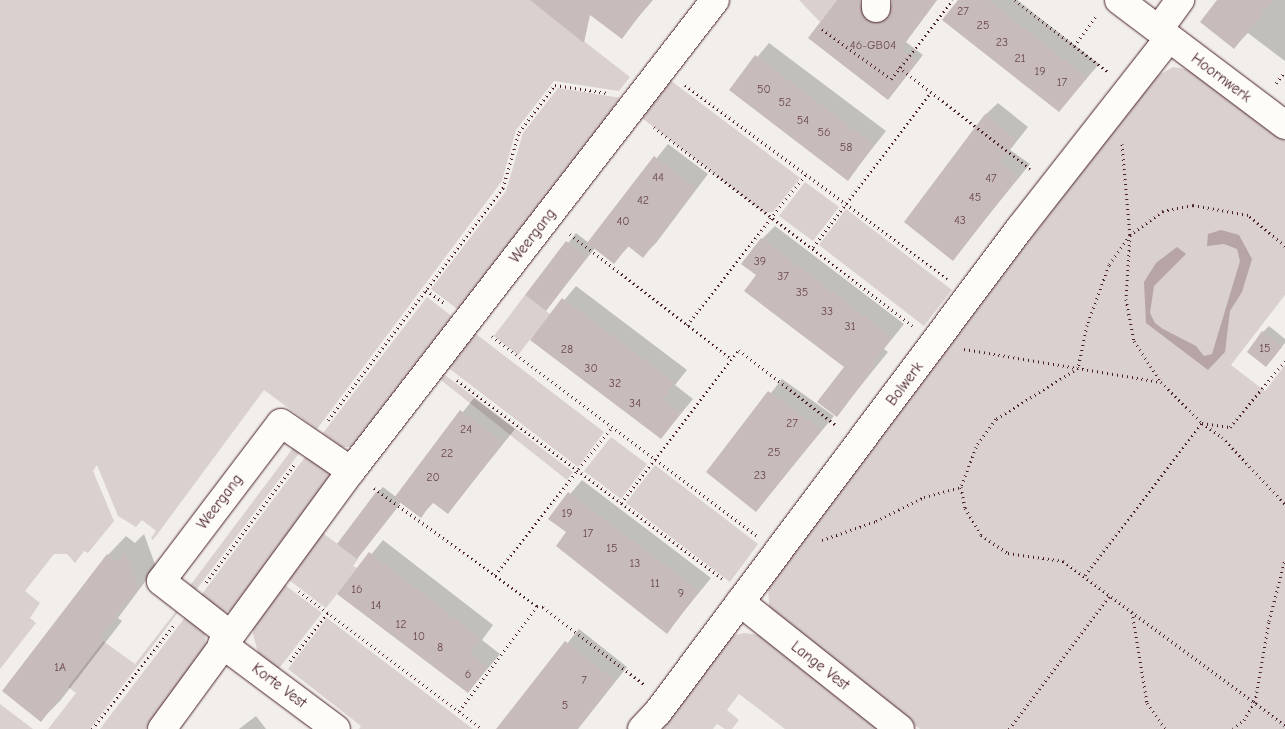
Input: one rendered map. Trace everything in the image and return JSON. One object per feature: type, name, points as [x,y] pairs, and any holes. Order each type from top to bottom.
[{"type":"street","name":"Weergang","points":[[162,729],[275,572],[351,471],[715,0]]},
{"type":"street","points":[[1164,34],[1180,0]]},
{"type":"street","name":"Hoornwerk","points":[[1110,4],[1164,34],[1285,126]]},
{"type":"street","name":"Bolwerk","points":[[642,729],[666,701],[1052,186],[1129,88],[1164,34]]},
{"type":"street","name":"Weergang","points":[[226,639],[190,604],[161,581],[281,422],[351,471]]},
{"type":"street","name":"Lange Vest","points":[[742,599],[900,729]]},
{"type":"street","name":"Korte Vest","points":[[226,639],[274,683],[336,729]]},
{"type":"path","points":[[822,29],[891,79],[953,0]]},
{"type":"path","points":[[1015,0],[1129,88]]},
{"type":"path","points":[[1074,46],[1110,4]]},
{"type":"path","points":[[899,67],[1052,186]]},
{"type":"path","points":[[662,68],[970,297]]},
{"type":"path","points":[[92,729],[190,604],[503,188],[519,132],[556,85],[620,95],[632,108],[935,344],[1161,382]]},
{"type":"path","points":[[812,248],[931,92]]},
{"type":"path","points":[[1107,115],[1121,135],[1130,235],[1126,299],[1134,341],[1161,382],[1202,423],[1222,437],[1285,504]]},
{"type":"path","points":[[687,325],[806,174]]},
{"type":"path","points":[[1285,246],[1248,215],[1193,206],[1163,211],[1130,235],[1109,265],[1088,325],[1078,368],[996,419],[976,447],[961,487],[965,508],[981,535],[1008,553],[1063,561],[1086,575],[1132,612],[1285,725]]},
{"type":"path","points":[[548,217],[732,359]]},
{"type":"path","points":[[426,290],[468,319],[778,552]]},
{"type":"path","points":[[621,503],[739,350],[860,443]]},
{"type":"path","points":[[1202,423],[1230,427],[1285,361]]},
{"type":"path","points":[[434,363],[578,470],[742,599]]},
{"type":"path","points":[[1086,575],[1202,423]]},
{"type":"path","points":[[495,575],[612,427]]},
{"type":"path","points":[[351,471],[537,606],[543,607],[666,701]]},
{"type":"path","points":[[796,529],[810,540],[820,541],[876,521],[924,497],[961,487]]},
{"type":"path","points":[[1233,729],[1244,720],[1255,702],[1269,621],[1285,559]]},
{"type":"path","points":[[275,572],[484,729]]},
{"type":"path","points":[[1009,729],[1110,595]]},
{"type":"path","points":[[459,711],[537,606]]},
{"type":"path","points":[[274,683],[328,612]]},
{"type":"path","points":[[1132,612],[1146,703],[1165,729]]},
{"type":"shaded area","points":[[0,0],[531,0],[630,77],[619,91],[554,81],[516,130],[502,181],[317,429],[264,390],[153,540],[151,538],[156,531],[142,520],[136,527],[118,516],[97,465],[93,471],[114,521],[88,553],[84,551],[75,563],[67,554],[54,554],[25,591],[40,603],[30,618],[36,623],[0,669]]},
{"type":"shaded area","points":[[799,0],[837,0],[820,22]]},
{"type":"shaded area","points":[[1173,67],[1192,70],[1285,141],[1285,295],[1231,365],[1265,391],[1285,365],[1285,729],[920,729],[777,620],[769,605],[768,585],[1150,80]]},
{"type":"shaded area","points":[[666,77],[800,178],[773,212],[765,213],[638,115]]},
{"type":"shaded area","points":[[558,88],[621,98],[460,311],[431,289],[506,191],[523,133]]},
{"type":"shaded area","points":[[805,182],[839,207],[813,241],[779,216]]},
{"type":"shaded area","points":[[846,209],[952,290],[924,326],[819,245]]},
{"type":"shaded area","points":[[1221,230],[1239,235],[1252,259],[1242,292],[1230,311],[1225,352],[1208,370],[1146,323],[1144,282],[1156,263],[1177,247],[1186,254],[1154,286],[1150,313],[1155,323],[1163,329],[1196,346],[1204,356],[1212,354],[1240,261],[1237,249],[1224,244],[1207,246],[1208,234]]},
{"type":"shaded area","points":[[525,295],[550,314],[518,355],[494,336]]},
{"type":"shaded area","points":[[427,297],[454,318],[356,447],[342,447],[323,433]]},
{"type":"shaded area","points":[[472,331],[604,432],[578,467],[446,366]]},
{"type":"shaded area","points":[[441,372],[573,472],[567,480],[437,377]]},
{"type":"shaded area","points":[[611,437],[647,464],[621,499],[584,471]]},
{"type":"shaded area","points":[[293,448],[303,448],[193,594],[189,587]]},
{"type":"shaded area","points":[[309,452],[327,465],[331,479],[232,610],[219,614],[199,598]]},
{"type":"shaded area","points":[[655,465],[758,544],[730,582],[626,503]]},
{"type":"shaded area","points":[[320,531],[358,559],[353,566],[357,568],[326,608],[285,577]]},
{"type":"shaded area","points":[[281,582],[322,613],[277,671],[258,653],[253,626]]},
{"type":"shaded area","points":[[177,610],[179,611],[90,729],[48,729],[76,693],[68,687],[103,641],[135,664]]},
{"type":"shaded area","points":[[186,616],[205,632],[206,645],[146,729],[100,729]]},
{"type":"shaded area","points":[[327,618],[473,729],[359,729],[361,726],[288,669]]},
{"type":"shaded area","points":[[744,633],[760,635],[883,729],[785,729],[739,694],[727,710],[739,720],[732,729],[725,729],[717,724],[713,729],[655,729],[731,636]]},
{"type":"shaded area","points":[[0,704],[33,729],[0,729]]},
{"type":"building","points":[[530,0],[651,0],[622,39],[590,15],[584,43]]},
{"type":"building","points":[[837,0],[860,0],[863,16],[876,24],[889,16],[892,0],[937,0],[901,48],[917,62],[888,100],[808,38]]},
{"type":"building","points":[[958,0],[988,0],[1087,78],[1059,112],[942,20]]},
{"type":"building","points":[[1217,0],[1273,0],[1234,49],[1200,22]]},
{"type":"building","points":[[755,55],[874,145],[848,181],[729,90]]},
{"type":"building","points":[[985,114],[1016,140],[999,163],[1018,177],[953,261],[904,222]]},
{"type":"building","points":[[654,156],[696,188],[643,258],[628,246],[614,264],[587,243]]},
{"type":"building","points":[[761,238],[892,337],[873,362],[876,365],[837,417],[817,402],[844,367],[744,291],[756,275],[741,264]]},
{"type":"building","points":[[566,241],[587,257],[546,311],[525,295]]},
{"type":"building","points":[[562,298],[675,383],[663,399],[681,413],[661,439],[530,340]]},
{"type":"building","points":[[1262,331],[1282,347],[1266,367],[1247,352]]},
{"type":"building","points":[[768,391],[822,430],[756,512],[706,472]]},
{"type":"building","points":[[460,410],[503,442],[448,514],[432,502],[421,518],[394,498]]},
{"type":"building","points":[[376,492],[397,508],[357,559],[337,544]]},
{"type":"building","points":[[568,492],[699,591],[667,634],[556,546],[566,532],[548,519]]},
{"type":"building","points":[[125,551],[138,587],[100,637],[104,640],[41,722],[2,691],[107,554],[117,562]]},
{"type":"building","points":[[369,552],[481,639],[470,654],[488,667],[468,693],[337,594]]},
{"type":"building","points":[[565,641],[615,681],[577,729],[496,729]]}]
